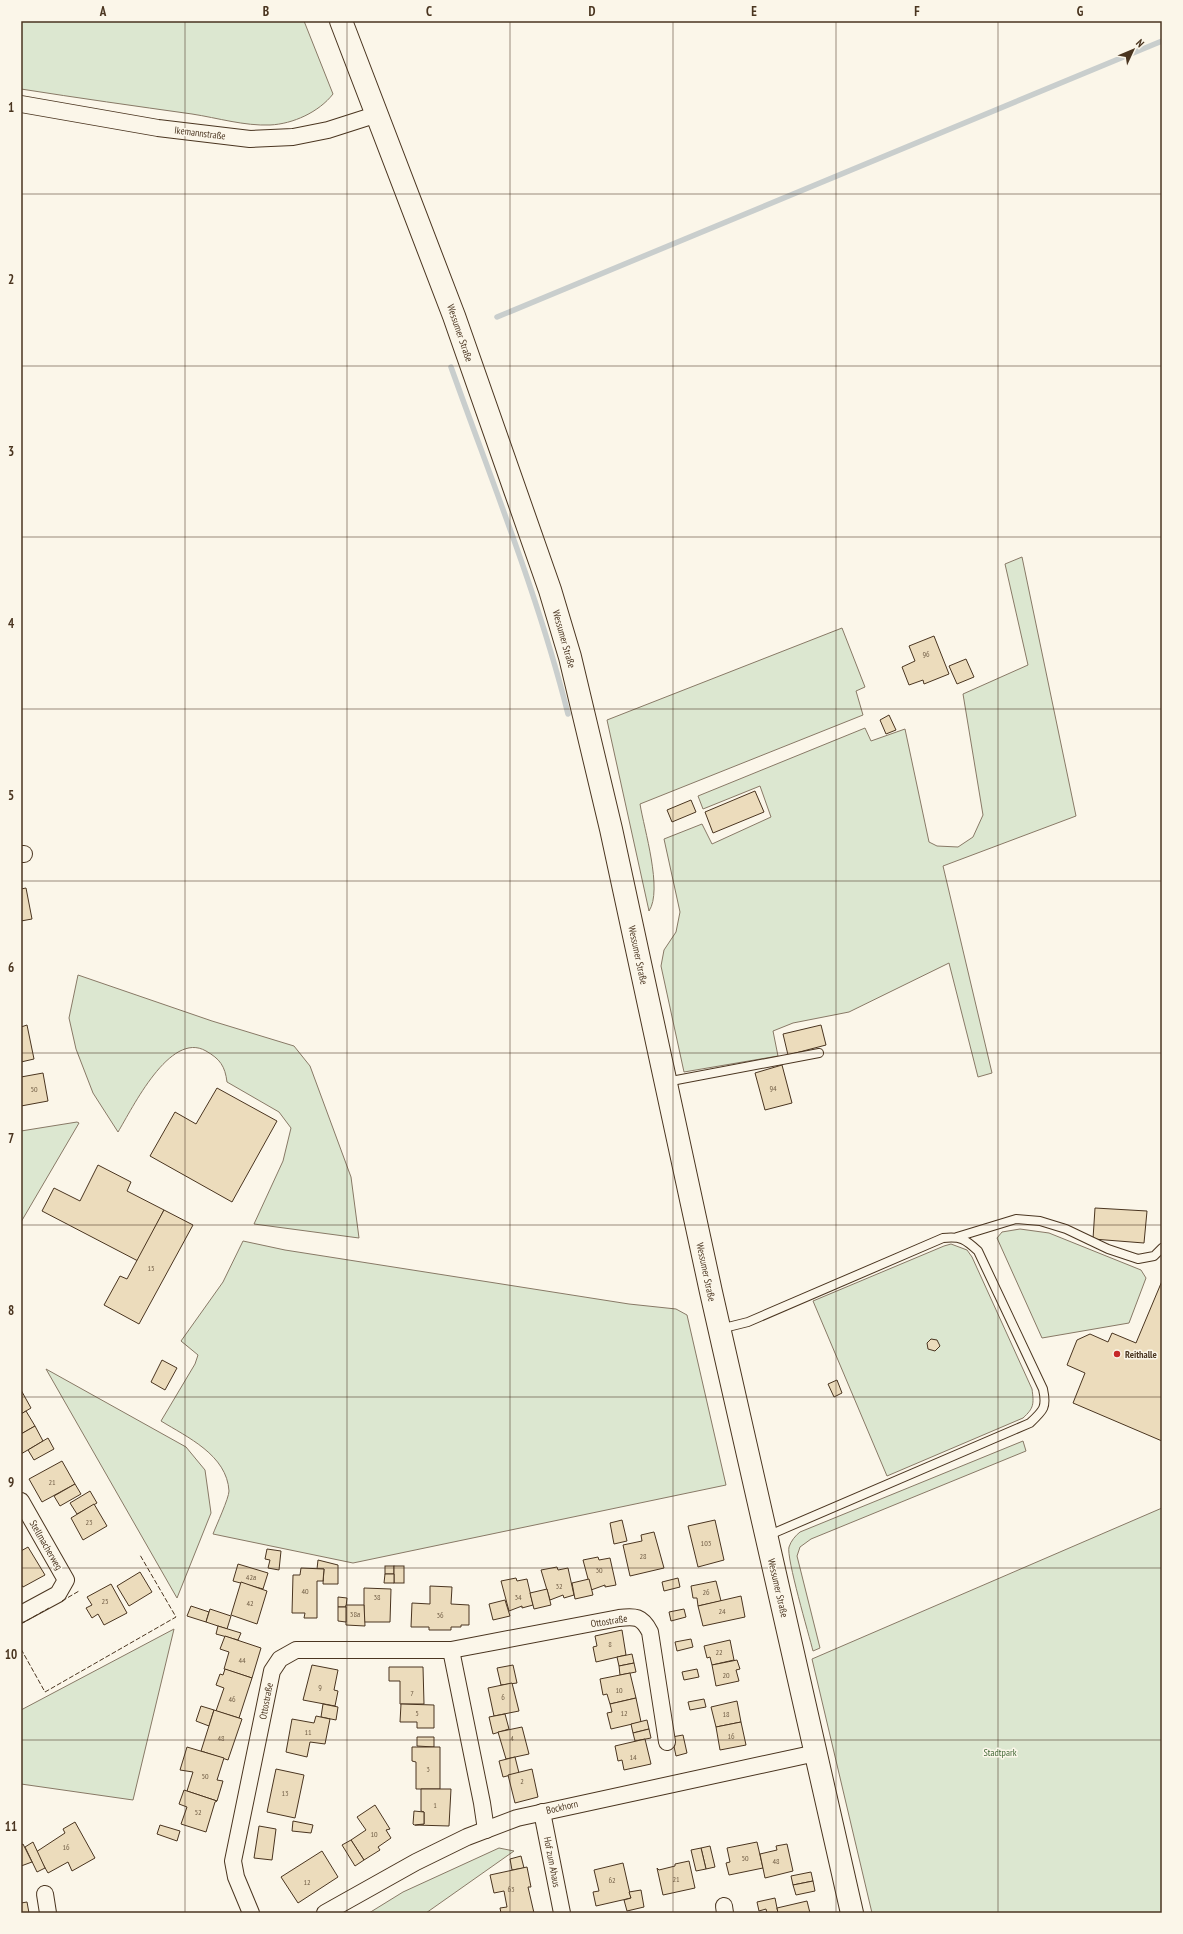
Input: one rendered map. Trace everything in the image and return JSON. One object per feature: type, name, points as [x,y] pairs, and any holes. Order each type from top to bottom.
[{"type":"main road","name":"Wessumer Straße","points":[[341,21],[378,114],[454,316],[550,590],[568,650],[586,718],[719,1330],[852,1913]]},
{"type":"street","name":"Ikemannstraße","points":[[21,104],[158,128],[250,139],[293,137],[328,130],[378,114]]},
{"type":"street","name":"Stellmacherweg","points":[[21,1501],[66,1580],[58,1594],[21,1614]]},
{"type":"street","name":"Ottostraße","points":[[251,1913],[236,1877],[233,1861],[272,1671],[280,1659],[296,1650],[451,1650],[619,1618],[639,1618],[646,1623],[650,1632],[666,1742]]},
{"type":"street","points":[[451,1650],[482,1802],[486,1830]]},
{"type":"street","name":"Bockhorn","points":[[325,1913],[416,1862],[486,1830],[517,1818],[816,1752]]},
{"type":"street","name":"Hof zum Ahaus","points":[[542,1812],[562,1913]]},
{"type":"street","points":[[45,1894],[48,1913]]},
{"type":"lane","points":[[665,1082],[819,1053]]},
{"type":"lane","points":[[719,1330],[748,1322],[943,1238],[957,1236],[1016,1219],[1040,1221],[1066,1229],[1108,1249],[1138,1259],[1154,1256],[1162,1248]]},
{"type":"lane","points":[[766,1536],[1014,1431],[1030,1423],[1041,1413],[1046,1403],[1043,1389],[985,1264],[978,1251],[968,1241],[957,1236]]},
{"type":"green space","points":[[21,21],[304,21],[333,94],[320,106],[305,116],[279,124],[260,125],[21,89]]},
{"type":"green space","points":[[1022,557],[1076,816],[943,866],[992,1073],[978,1077],[949,963],[849,1012],[793,1023],[773,1031],[778,1056],[684,1072],[661,966],[664,950],[676,932],[680,912],[664,839],[702,824],[712,844],[771,817],[760,786],[703,809],[698,796],[865,728],[871,741],[905,729],[929,842],[937,846],[958,847],[973,837],[983,815],[963,694],[1028,665],[1005,564]]},
{"type":"green space","points":[[842,628],[865,687],[856,691],[863,715],[640,804],[653,875],[653,901],[649,911],[607,720]]},
{"type":"green space","points":[[78,975],[212,1021],[294,1046],[310,1066],[351,1177],[359,1238],[254,1224],[283,1161],[291,1128],[279,1112],[227,1082],[225,1072],[221,1064],[215,1057],[206,1051],[192,1048],[179,1052],[166,1061],[143,1091],[118,1132],[93,1093],[76,1049],[69,1018]]},
{"type":"green space","points":[[77,1122],[79,1123],[21,1222],[21,1131]]},
{"type":"green space","points":[[1020,1229],[1049,1233],[1141,1270],[1146,1278],[1129,1323],[1042,1338],[997,1238],[1002,1232]]},
{"type":"green space","points":[[243,1241],[285,1250],[629,1304],[676,1309],[687,1315],[726,1485],[353,1563],[213,1534],[225,1506],[229,1491],[227,1478],[221,1467],[204,1448],[161,1421],[195,1364],[198,1355],[181,1341],[223,1282]]},
{"type":"green space","points":[[951,1244],[967,1250],[972,1257],[1032,1389],[1032,1405],[1023,1418],[887,1476],[813,1301]]},
{"type":"green space","points":[[46,1369],[186,1447],[205,1470],[211,1513],[177,1598]]},
{"type":"green space","points":[[1023,1441],[1026,1451],[811,1539],[800,1547],[797,1556],[820,1648],[813,1651],[794,1580],[789,1554],[789,1547],[796,1535],[800,1532]]},
{"type":"green space","name":"Stadtpark","points":[[1162,1508],[1162,1913],[872,1913],[812,1659]]},
{"type":"green space","points":[[174,1629],[133,1800],[21,1784],[21,1710]]},
{"type":"green space","points":[[499,1848],[514,1851],[426,1913],[369,1913],[403,1892]]},
{"type":"building","points":[[934,636],[949,674],[924,684],[923,680],[909,685],[902,667],[915,661],[909,646]]},
{"type":"building","points":[[966,659],[974,677],[957,684],[949,666]]},
{"type":"building","points":[[889,715],[896,730],[886,734],[880,720]]},
{"type":"building","points":[[755,791],[764,812],[713,833],[705,812]]},
{"type":"building","points":[[691,800],[696,812],[672,822],[667,810]]},
{"type":"building","points":[[26,888],[32,919],[21,921],[21,889]]},
{"type":"building","points":[[27,1025],[34,1059],[21,1062],[21,1027]]},
{"type":"building","points":[[821,1025],[826,1045],[788,1055],[783,1034]]},
{"type":"building","points":[[782,1065],[792,1103],[765,1110],[755,1073]]},
{"type":"building","points":[[43,1073],[48,1101],[21,1106],[21,1077]]},
{"type":"building","points":[[217,1088],[277,1121],[232,1202],[150,1156],[175,1112],[196,1124]]},
{"type":"building","points":[[98,1165],[131,1182],[127,1191],[164,1210],[138,1261],[42,1211],[54,1188],[80,1201]]},
{"type":"building","points":[[1095,1208],[1147,1211],[1144,1243],[1093,1239]]},
{"type":"building","points":[[164,1210],[193,1225],[139,1324],[104,1305],[120,1276],[127,1279]]},
{"type":"building","name":"Reithalle","points":[[1162,1281],[1162,1441],[1073,1403],[1085,1373],[1067,1365],[1077,1340],[1090,1334],[1108,1342],[1112,1333],[1136,1343]]},
{"type":"building","points":[[931,1339],[937,1340],[940,1346],[935,1351],[928,1349],[927,1343]]},
{"type":"building","points":[[162,1360],[177,1368],[165,1390],[151,1382]]},
{"type":"building","points":[[837,1380],[842,1393],[834,1397],[828,1384]]},
{"type":"building","points":[[21,1390],[31,1408],[21,1414]]},
{"type":"building","points":[[26,1411],[35,1426],[21,1434],[21,1414]]},
{"type":"building","points":[[35,1426],[43,1441],[21,1454],[21,1434]]},
{"type":"building","points":[[48,1438],[54,1449],[34,1460],[28,1450]]},
{"type":"building","points":[[62,1461],[75,1484],[42,1502],[29,1479]]},
{"type":"building","points":[[75,1484],[81,1494],[60,1506],[54,1496]]},
{"type":"building","points":[[90,1491],[97,1503],[77,1514],[70,1503]]},
{"type":"building","points":[[94,1504],[107,1526],[83,1540],[71,1518]]},
{"type":"building","points":[[622,1520],[627,1541],[614,1544],[610,1523]]},
{"type":"building","points":[[715,1520],[724,1560],[698,1567],[688,1526]]},
{"type":"building","points":[[654,1532],[664,1568],[630,1576],[623,1545],[642,1541],[641,1535]]},
{"type":"building","points":[[28,1547],[45,1575],[23,1587],[21,1584],[21,1551]]},
{"type":"building","points":[[267,1549],[281,1551],[279,1570],[268,1568],[270,1560],[265,1559]]},
{"type":"building","points":[[598,1557],[599,1560],[610,1558],[616,1585],[605,1587],[605,1585],[591,1590],[583,1560]]},
{"type":"building","points":[[318,1560],[338,1565],[338,1584],[323,1584],[324,1569],[317,1569]]},
{"type":"building","points":[[238,1564],[268,1573],[263,1589],[233,1581]]},
{"type":"building","points":[[385,1566],[394,1566],[394,1574],[385,1574]]},
{"type":"building","points":[[394,1566],[404,1566],[404,1583],[394,1583]]},
{"type":"building","points":[[557,1567],[558,1570],[568,1568],[574,1595],[564,1598],[563,1595],[550,1600],[541,1570]]},
{"type":"building","points":[[301,1568],[324,1569],[323,1581],[317,1581],[317,1618],[304,1618],[305,1613],[292,1613],[293,1575],[300,1575]]},
{"type":"building","points":[[140,1572],[152,1592],[129,1606],[117,1586]]},
{"type":"building","points":[[385,1574],[394,1574],[394,1583],[384,1583]]},
{"type":"building","points":[[516,1578],[517,1581],[527,1579],[533,1605],[522,1608],[522,1606],[509,1611],[501,1581]]},
{"type":"building","points":[[678,1578],[680,1587],[664,1591],[662,1582]]},
{"type":"building","points":[[589,1579],[593,1595],[575,1599],[572,1583]]},
{"type":"building","points":[[716,1581],[721,1601],[698,1606],[697,1598],[693,1598],[691,1586]]},
{"type":"building","points":[[241,1582],[267,1591],[257,1624],[231,1615]]},
{"type":"building","points":[[111,1584],[127,1613],[104,1625],[98,1614],[92,1618],[86,1608],[92,1605],[87,1597]]},
{"type":"building","points":[[430,1586],[452,1587],[451,1604],[469,1605],[469,1625],[451,1627],[451,1630],[429,1630],[429,1627],[411,1627],[412,1603],[430,1604]]},
{"type":"building","points":[[364,1588],[391,1589],[390,1622],[364,1622]]},
{"type":"building","points":[[547,1589],[551,1605],[534,1609],[530,1593]]},
{"type":"building","points":[[741,1596],[745,1617],[703,1626],[698,1606]]},
{"type":"building","points":[[338,1597],[347,1598],[346,1607],[338,1607]]},
{"type":"building","points":[[505,1600],[510,1616],[493,1620],[489,1604]]},
{"type":"building","points":[[346,1605],[364,1605],[365,1626],[346,1625]]},
{"type":"building","points":[[191,1606],[209,1612],[206,1622],[187,1616]]},
{"type":"building","points":[[338,1607],[346,1607],[346,1622],[338,1621]]},
{"type":"building","points":[[210,1609],[231,1616],[227,1629],[206,1622]]},
{"type":"building","points":[[684,1609],[686,1617],[671,1621],[669,1612]]},
{"type":"building","points":[[218,1626],[241,1633],[238,1640],[216,1634]]},
{"type":"building","points":[[622,1630],[626,1655],[596,1662],[593,1647],[597,1646],[595,1636]]},
{"type":"building","points":[[225,1636],[261,1648],[252,1678],[224,1669],[229,1652],[220,1649]]},
{"type":"building","points":[[691,1639],[693,1647],[677,1651],[675,1642]]},
{"type":"building","points":[[730,1640],[734,1660],[712,1665],[710,1657],[707,1658],[704,1646]]},
{"type":"building","points":[[632,1654],[634,1663],[619,1666],[617,1657]]},
{"type":"building","points":[[737,1660],[740,1669],[736,1670],[739,1681],[716,1686],[712,1665]]},
{"type":"building","points":[[634,1663],[636,1672],[620,1675],[619,1666]]},
{"type":"building","points":[[312,1665],[338,1670],[334,1690],[338,1691],[335,1706],[303,1700]]},
{"type":"building","points":[[513,1665],[517,1683],[501,1685],[497,1668]]},
{"type":"building","points":[[389,1667],[423,1667],[424,1704],[400,1704],[400,1681],[389,1681]]},
{"type":"building","points":[[225,1669],[252,1678],[239,1718],[216,1711],[224,1688],[216,1685],[220,1674],[223,1675]]},
{"type":"building","points":[[697,1669],[699,1677],[684,1680],[682,1672]]},
{"type":"building","points":[[630,1673],[636,1698],[610,1704],[607,1694],[603,1695],[600,1679]]},
{"type":"building","points":[[512,1683],[519,1711],[494,1716],[488,1688]]},
{"type":"building","points":[[636,1698],[641,1722],[611,1729],[607,1713],[612,1712],[610,1704]]},
{"type":"building","points":[[704,1699],[706,1707],[690,1710],[688,1702]]},
{"type":"building","points":[[737,1701],[741,1722],[716,1727],[711,1707]]},
{"type":"building","points":[[323,1704],[338,1707],[336,1720],[321,1717]]},
{"type":"building","points":[[401,1704],[434,1705],[434,1728],[417,1728],[417,1722],[400,1722]]},
{"type":"building","points":[[201,1706],[214,1710],[209,1726],[196,1721]]},
{"type":"building","points":[[214,1710],[242,1719],[228,1760],[201,1751]]},
{"type":"building","points":[[505,1714],[509,1729],[493,1734],[489,1717]]},
{"type":"building","points":[[316,1716],[330,1719],[325,1744],[310,1742],[307,1757],[286,1752],[292,1719],[314,1723]]},
{"type":"building","points":[[647,1720],[649,1729],[633,1733],[631,1724]]},
{"type":"building","points":[[741,1722],[746,1745],[720,1750],[716,1727]]},
{"type":"building","points":[[522,1727],[529,1754],[506,1759],[498,1732]]},
{"type":"building","points":[[649,1729],[651,1738],[635,1741],[633,1733]]},
{"type":"building","points":[[683,1735],[687,1753],[676,1756],[672,1737]]},
{"type":"building","points":[[417,1737],[434,1737],[434,1747],[417,1746]]},
{"type":"building","points":[[645,1739],[651,1764],[624,1770],[622,1760],[618,1761],[615,1746]]},
{"type":"building","points":[[187,1747],[224,1758],[217,1780],[223,1781],[217,1801],[187,1791],[193,1772],[180,1770]]},
{"type":"building","points":[[412,1747],[440,1747],[440,1789],[416,1789],[416,1762],[412,1761]]},
{"type":"building","points":[[515,1757],[519,1773],[503,1777],[499,1761]]},
{"type":"building","points":[[276,1769],[304,1775],[295,1818],[267,1812]]},
{"type":"building","points":[[532,1769],[538,1797],[515,1803],[508,1775]]},
{"type":"building","points":[[421,1789],[451,1789],[449,1826],[415,1825],[424,1824],[424,1812],[421,1811]]},
{"type":"building","points":[[184,1790],[217,1801],[215,1802],[206,1832],[181,1824],[187,1807],[179,1804]]},
{"type":"building","points":[[375,1805],[390,1829],[386,1830],[391,1838],[378,1847],[380,1850],[364,1860],[351,1840],[366,1830],[357,1817]]},
{"type":"building","points":[[414,1811],[424,1812],[424,1824],[413,1824]]},
{"type":"building","points":[[293,1821],[313,1825],[311,1833],[292,1831]]},
{"type":"building","points":[[75,1822],[95,1858],[72,1871],[68,1862],[48,1873],[36,1852],[65,1833],[63,1829]]},
{"type":"building","points":[[160,1825],[180,1831],[177,1841],[157,1834]]},
{"type":"building","points":[[259,1826],[276,1829],[272,1860],[254,1858]]},
{"type":"building","points":[[351,1840],[364,1860],[355,1866],[342,1845]]},
{"type":"building","points":[[33,1842],[45,1868],[37,1872],[25,1847]]},
{"type":"building","points":[[757,1842],[763,1868],[729,1875],[726,1863],[730,1862],[727,1848]]},
{"type":"building","points":[[23,1844],[32,1862],[21,1866],[21,1845]]},
{"type":"building","points":[[787,1844],[793,1871],[765,1878],[760,1854],[777,1850],[776,1846]]},
{"type":"building","points":[[710,1846],[715,1867],[706,1869],[701,1848]]},
{"type":"building","points":[[701,1848],[706,1869],[696,1871],[691,1850]]},
{"type":"building","points":[[322,1851],[338,1877],[298,1903],[281,1877]]},
{"type":"building","points":[[521,1856],[524,1868],[512,1870],[510,1859]]},
{"type":"building","points":[[689,1861],[695,1888],[663,1895],[657,1868],[659,1870]]},
{"type":"building","points":[[623,1863],[631,1898],[596,1906],[593,1892],[599,1891],[594,1870]]},
{"type":"building","points":[[527,1867],[531,1887],[528,1887],[534,1913],[501,1913],[500,1908],[507,1907],[504,1891],[494,1893],[490,1875]]},
{"type":"building","points":[[811,1872],[813,1881],[793,1885],[791,1876]]},
{"type":"building","points":[[813,1881],[815,1891],[796,1895],[793,1885]]},
{"type":"building","points":[[641,1890],[644,1907],[627,1911],[624,1900],[631,1898],[629,1892]]},
{"type":"building","points":[[775,1898],[778,1913],[767,1913],[766,1909],[759,1911],[757,1902]]},
{"type":"building","points":[[807,1901],[810,1913],[778,1913],[777,1908]]},
{"type":"building","points":[[27,1902],[29,1913],[21,1913],[21,1903]]},
{"type":"waterway","points":[[497,317],[1162,41]]},
{"type":"waterway","points":[[451,367],[529,582],[568,714]]},
{"type":"fence","points":[[21,1649],[45,1692],[176,1617],[140,1555]]},
{"type":"fence","points":[[62,1601],[79,1591]]},
{"type":"fence","points":[[21,1624],[49,1608]]},
{"type":"place","name":"Reithalle","points":[[1117,1354]]}]
